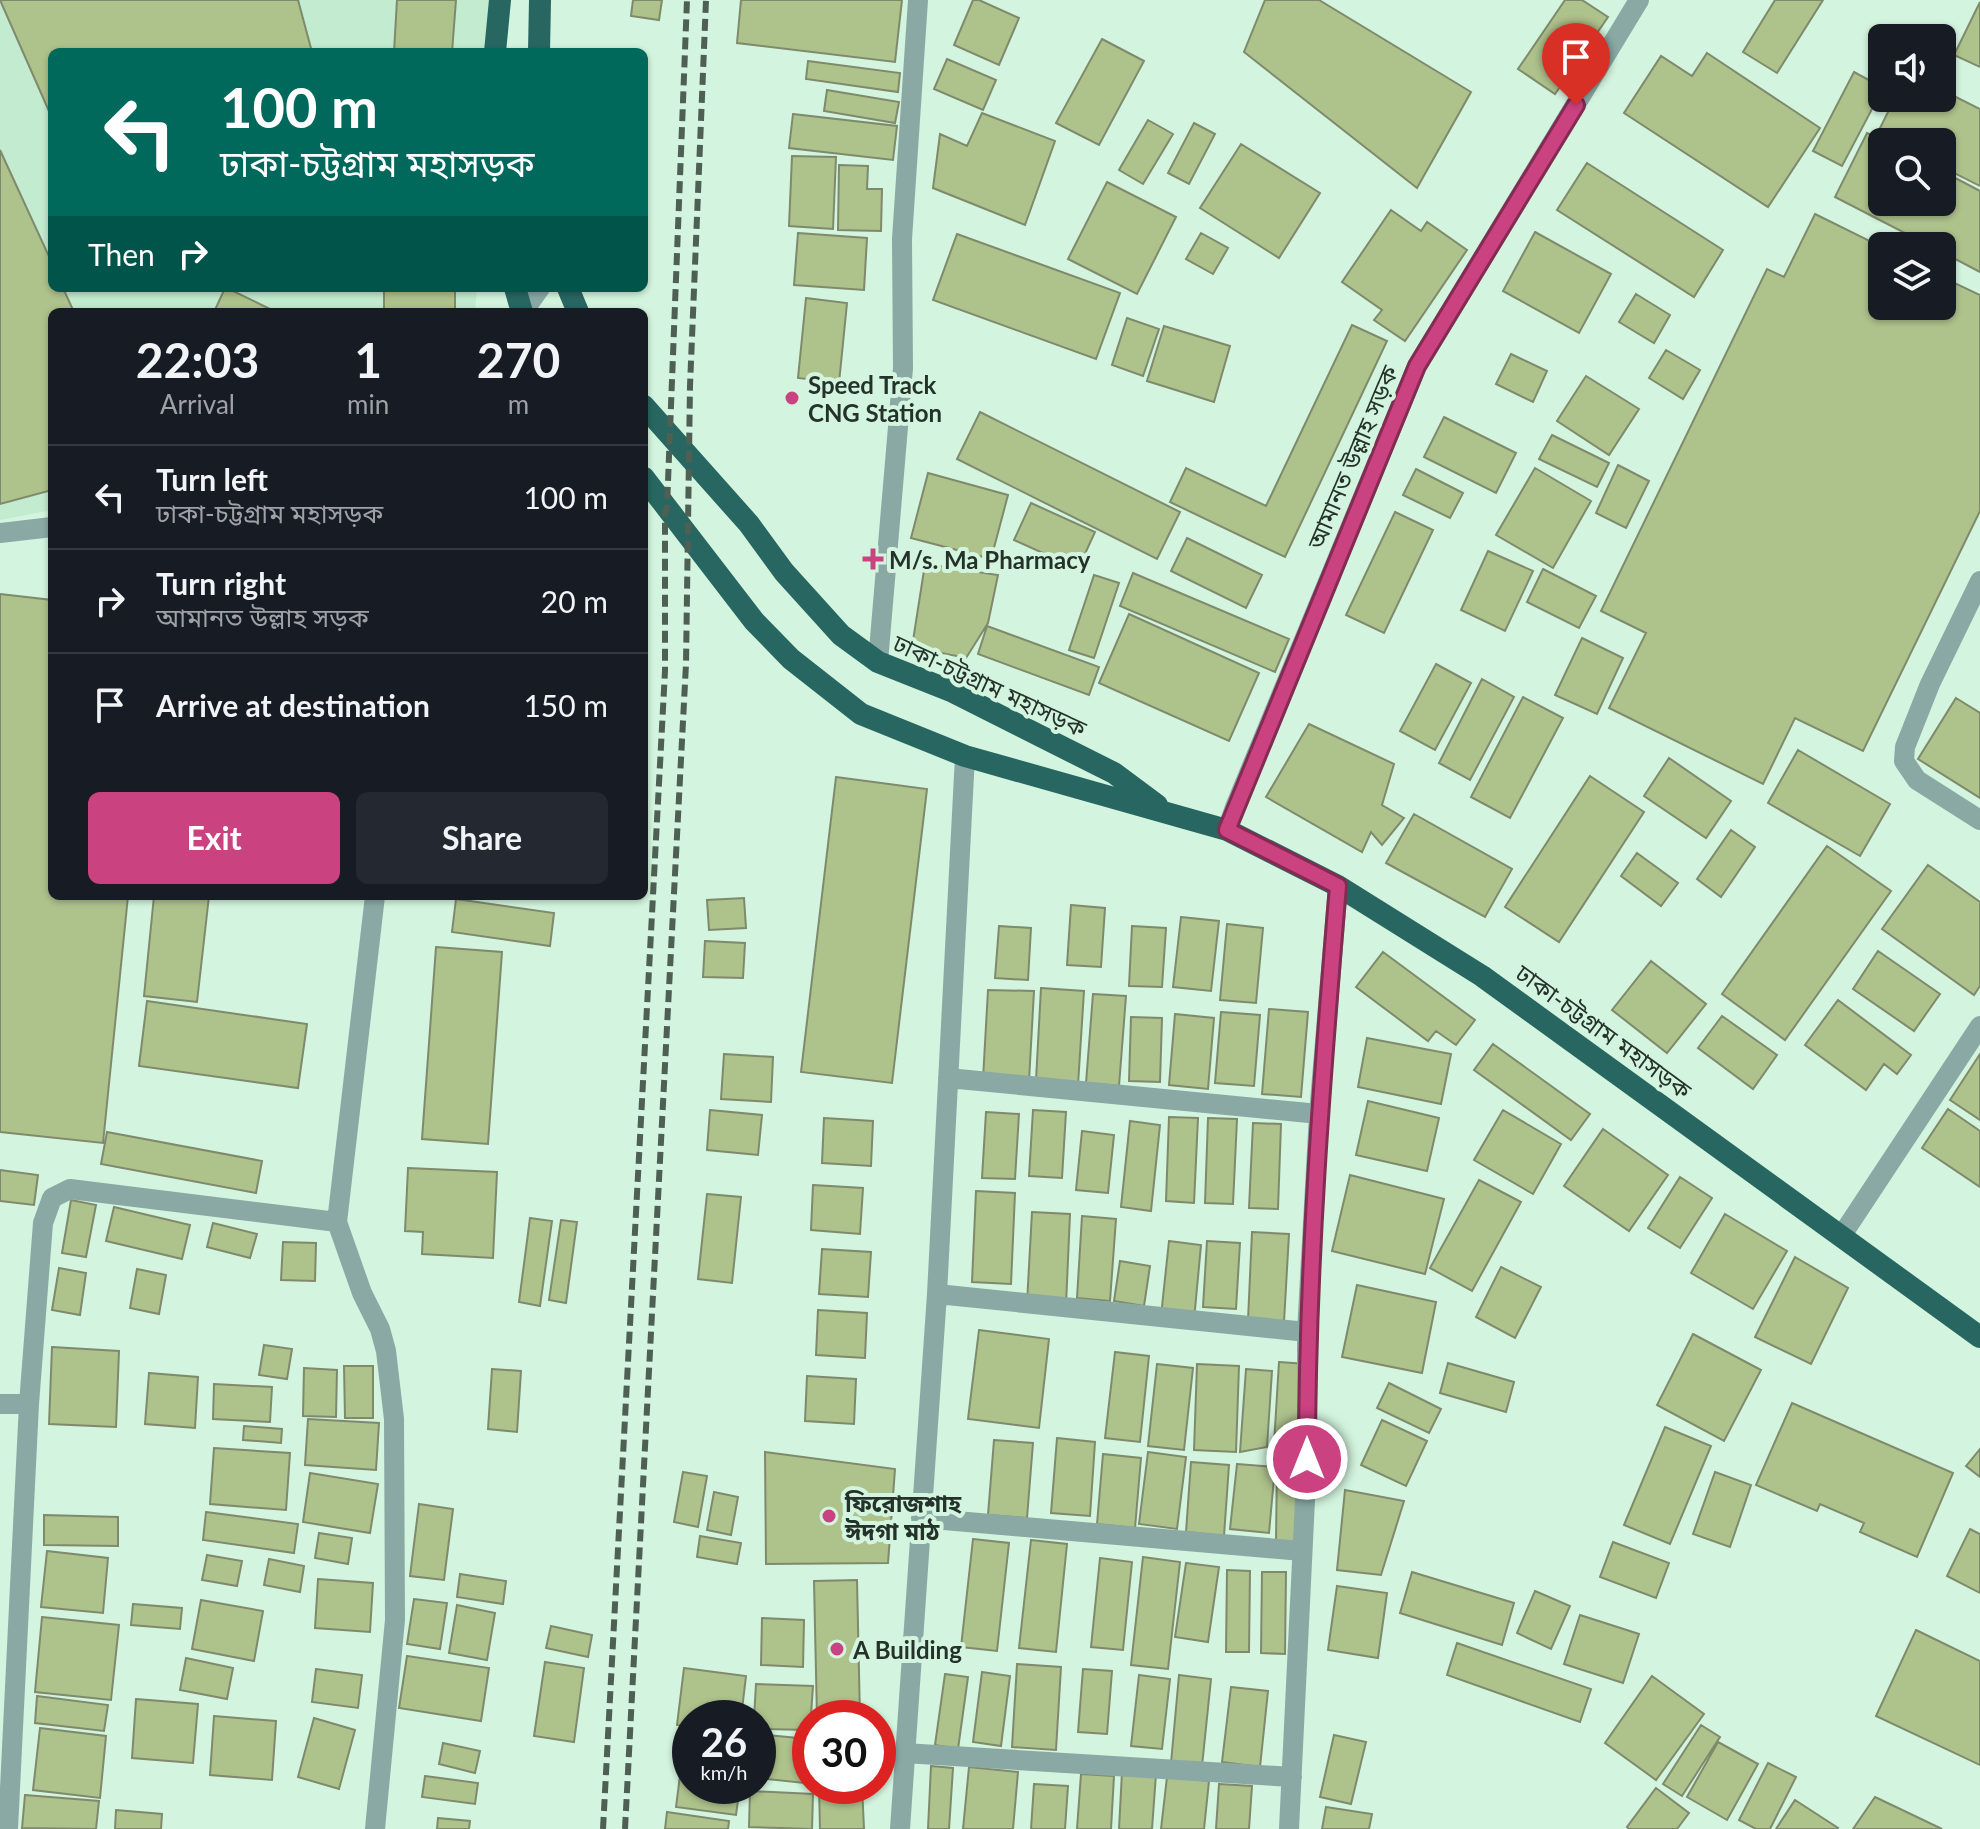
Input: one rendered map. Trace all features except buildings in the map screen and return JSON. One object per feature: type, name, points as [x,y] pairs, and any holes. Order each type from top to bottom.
[{"type":"highway","points":[[495,48],[500,0]]},
{"type":"highway","points":[[539,48],[540,0]]},
{"type":"highway","name":"ঢাকা-চট্টগ্রাম মহাসড়ক","points":[[648,410],[749,524],[784,572],[841,635],[878,662],[951,691],[1114,773],[1170,814]]},
{"type":"highway","name":"ঢাকা-চট্টগ্রাম মহাসড়ক","points":[[648,483],[754,621],[791,659],[861,714],[965,756],[1227,830],[1338,886],[1482,976],[1980,1337]]},
{"type":"street","points":[[878,662],[903,368],[902,239],[918,0]]},
{"type":"street","name":"আমানত উল্লাহ সড়ক","points":[[1227,830],[1417,366],[1639,0]]},
{"type":"street","points":[[0,533],[48,527]]},
{"type":"street","points":[[1980,581],[1930,684],[1905,747],[1904,761],[1917,780],[1980,820]]},
{"type":"street","points":[[900,1829],[937,1294],[965,756]]},
{"type":"street","points":[[1289,1829],[1307,1459],[1307,1332],[1319,1114],[1338,886]]},
{"type":"street","points":[[375,900],[337,1222],[362,1293],[380,1329],[394,1419],[395,1620],[375,1829]]},
{"type":"street","points":[[1842,1235],[1980,1026]]},
{"type":"street","points":[[948,1078],[1319,1114]]},
{"type":"street","points":[[8,1829],[29,1404],[43,1223],[52,1198],[70,1189],[337,1222]]},
{"type":"street","points":[[937,1294],[1307,1332]]},
{"type":"street","points":[[0,1404],[29,1404]]},
{"type":"street","points":[[921,1518],[1302,1551]]},
{"type":"street","points":[[904,1753],[1292,1777]]},
{"type":"shaded area","points":[[0,0],[490,0],[488,48],[48,48],[48,292],[477,292],[475,308],[48,308],[48,511],[0,520]]},
{"type":"railway","points":[[603,1829],[665,671],[665,514],[687,0]]},
{"type":"railway","points":[[625,1829],[686,664],[690,386],[706,0]]},
{"type":"place","name":"Speed Track CNG Station","points":[[792,398]]},
{"type":"place","name":"M/s. Ma Pharmacy","points":[[873,559]]},
{"type":"place","name":"ফিরোজশাহ ঈদগা মাঠ","points":[[829,1516]]},
{"type":"place","name":"A Building","points":[[837,1649]]},
{"type":"route","points":[[1307,1459],[1307,1332],[1319,1114],[1338,886],[1227,830],[1417,366],[1576,105]]}]
